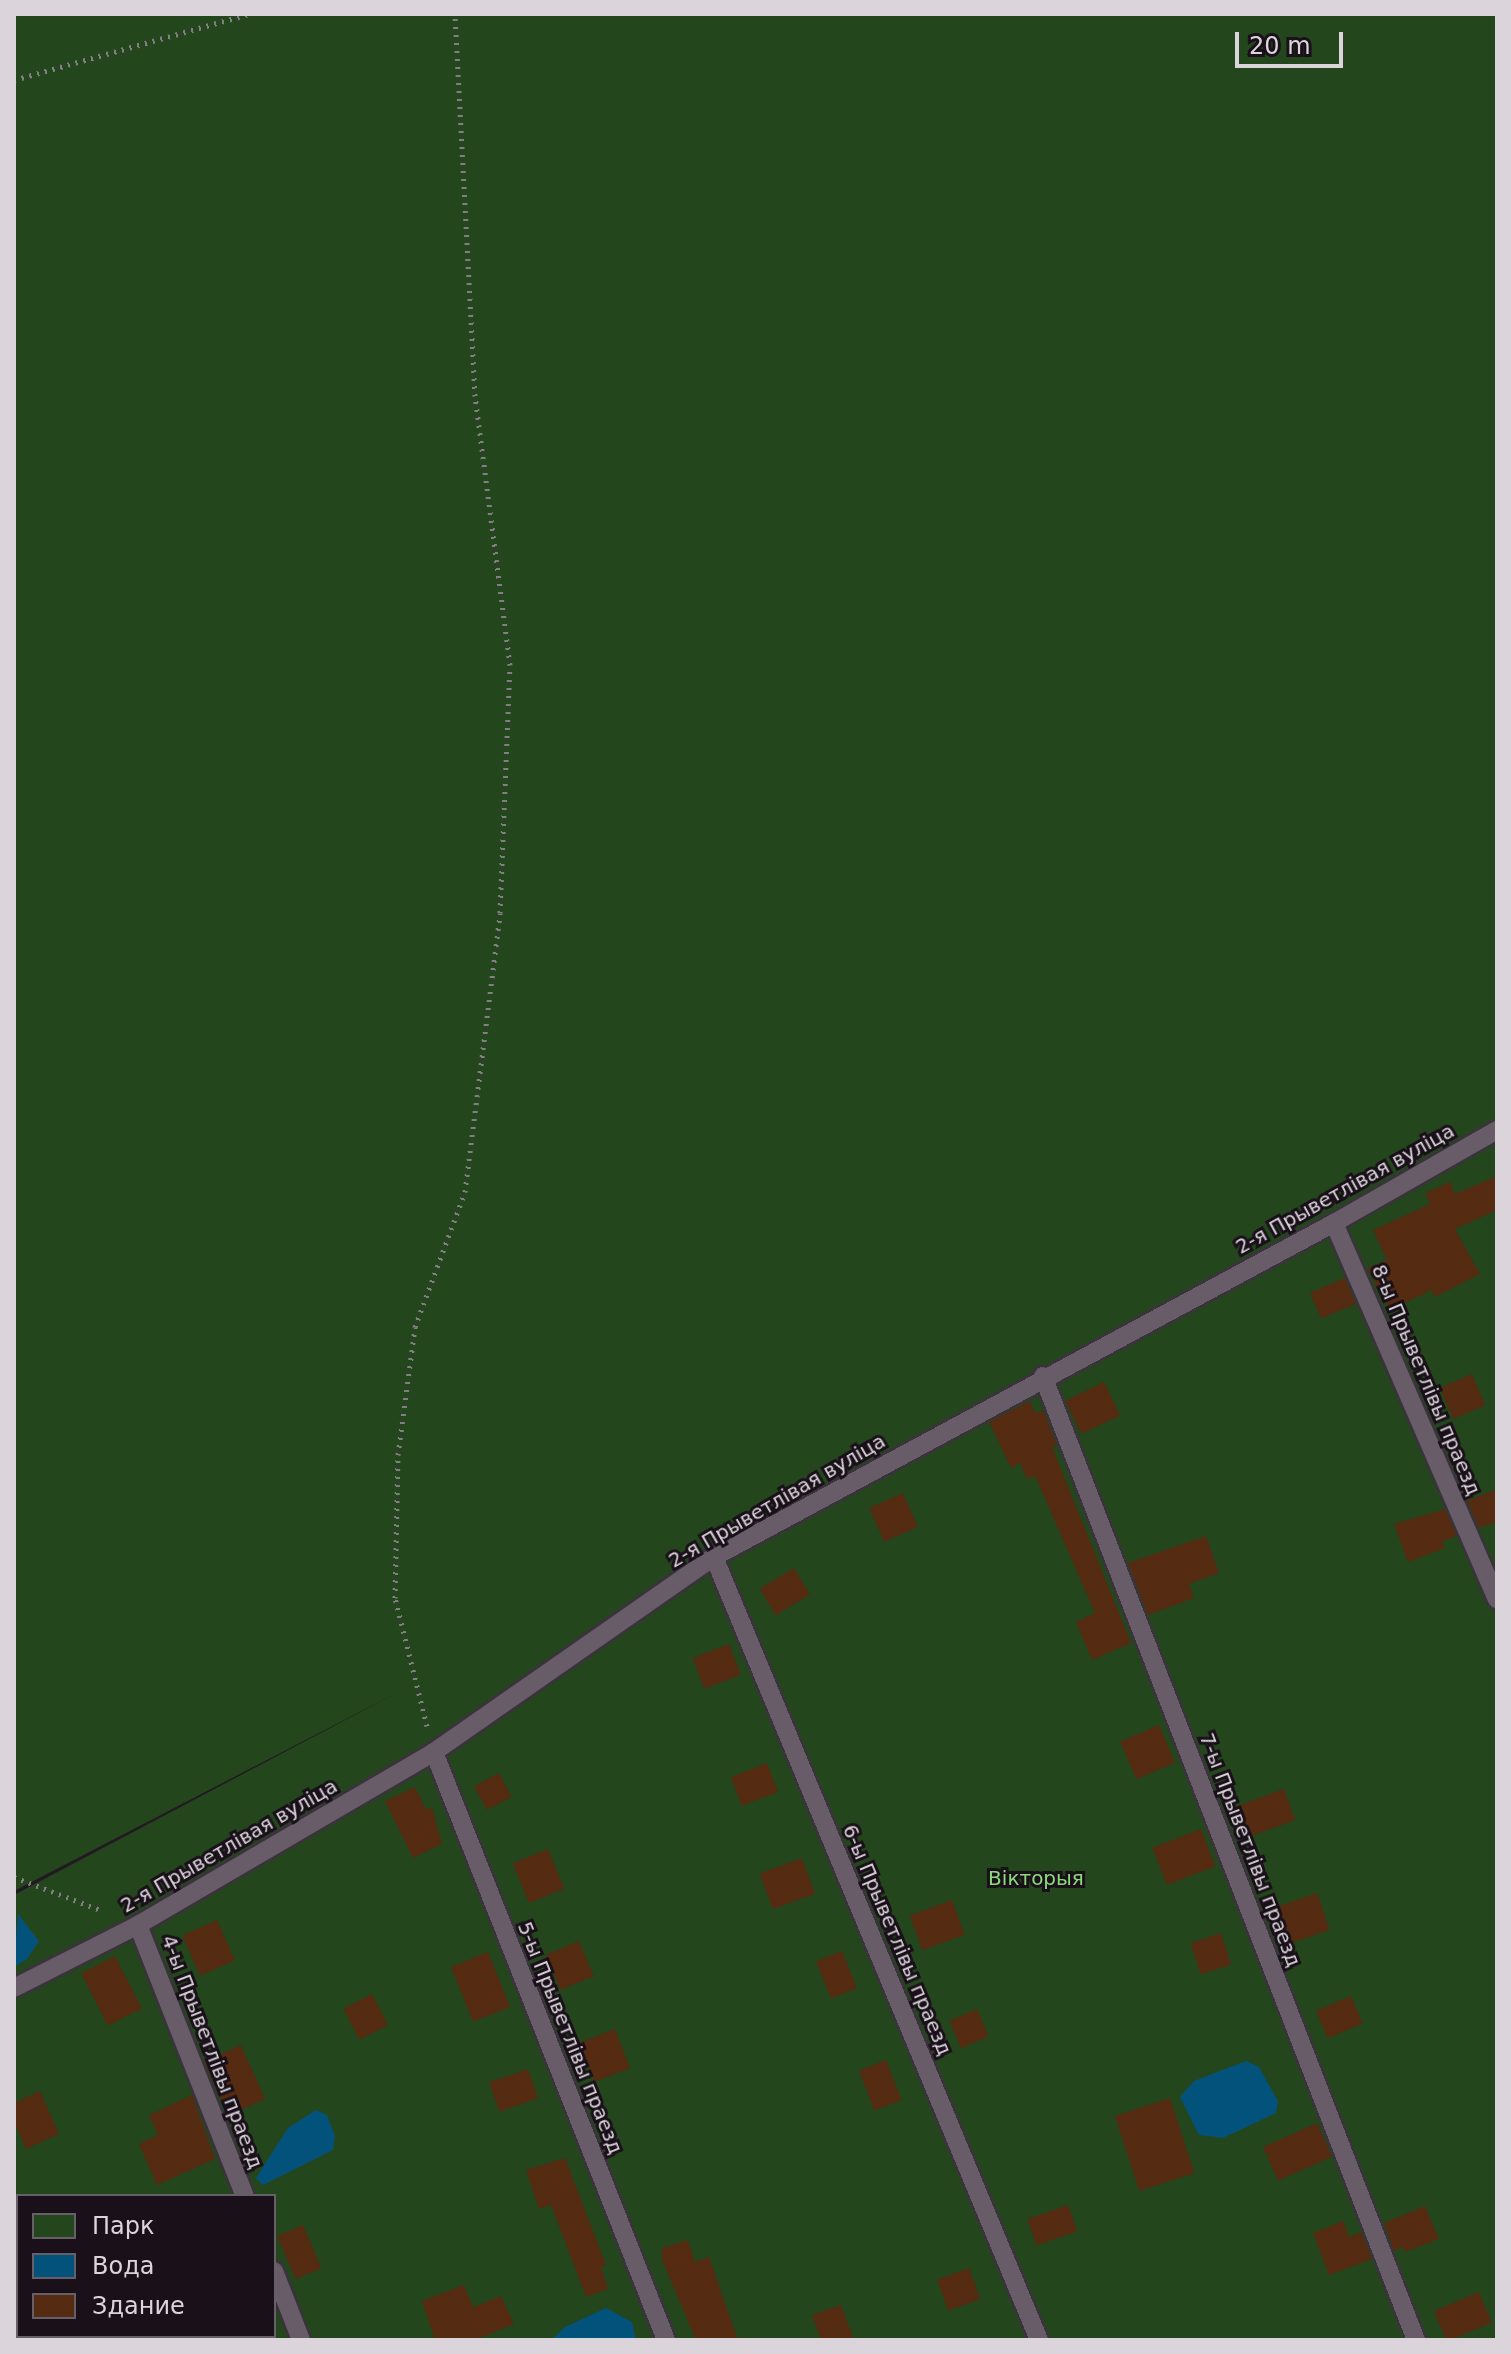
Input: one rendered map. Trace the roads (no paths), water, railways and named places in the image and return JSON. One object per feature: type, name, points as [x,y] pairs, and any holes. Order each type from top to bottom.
[{"type":"lane","name":"2-я Прыветлівая вуліца","points":[[14,1988],[138,1925],[434,1752],[714,1557],[1043,1376],[1334,1223],[1497,1130]]},
{"type":"lane","name":"8-ы Прыветлівы праезд","points":[[1334,1223],[1497,1599]]},
{"type":"lane","name":"7-ы Прыветлівы праезд","points":[[1043,1376],[1416,2340]]},
{"type":"lane","name":"6-ы Прыветлівы праезд","points":[[714,1557],[1039,2340]]},
{"type":"lane","name":"5-ы Прыветлівы праезд","points":[[434,1752],[666,2340]]},
{"type":"lane","name":"4-ы Прыветлівы праезд","points":[[138,1925],[244,2194]]},
{"type":"lane","points":[[276,2276],[301,2340]]},
{"type":"water","points":[[18,1914],[39,1941],[27,1959],[14,1967]]},
{"type":"water","points":[[1246,2061],[1259,2067],[1278,2101],[1276,2113],[1223,2138],[1199,2135],[1180,2097],[1194,2081]]},
{"type":"water","points":[[316,2110],[327,2115],[335,2136],[333,2150],[263,2185],[256,2178],[288,2128]]},
{"type":"water","points":[[606,2308],[632,2322],[636,2340],[551,2340],[565,2327]]},
{"type":"park label","name":"Вікторыя","points":[[1036,1878]]}]
